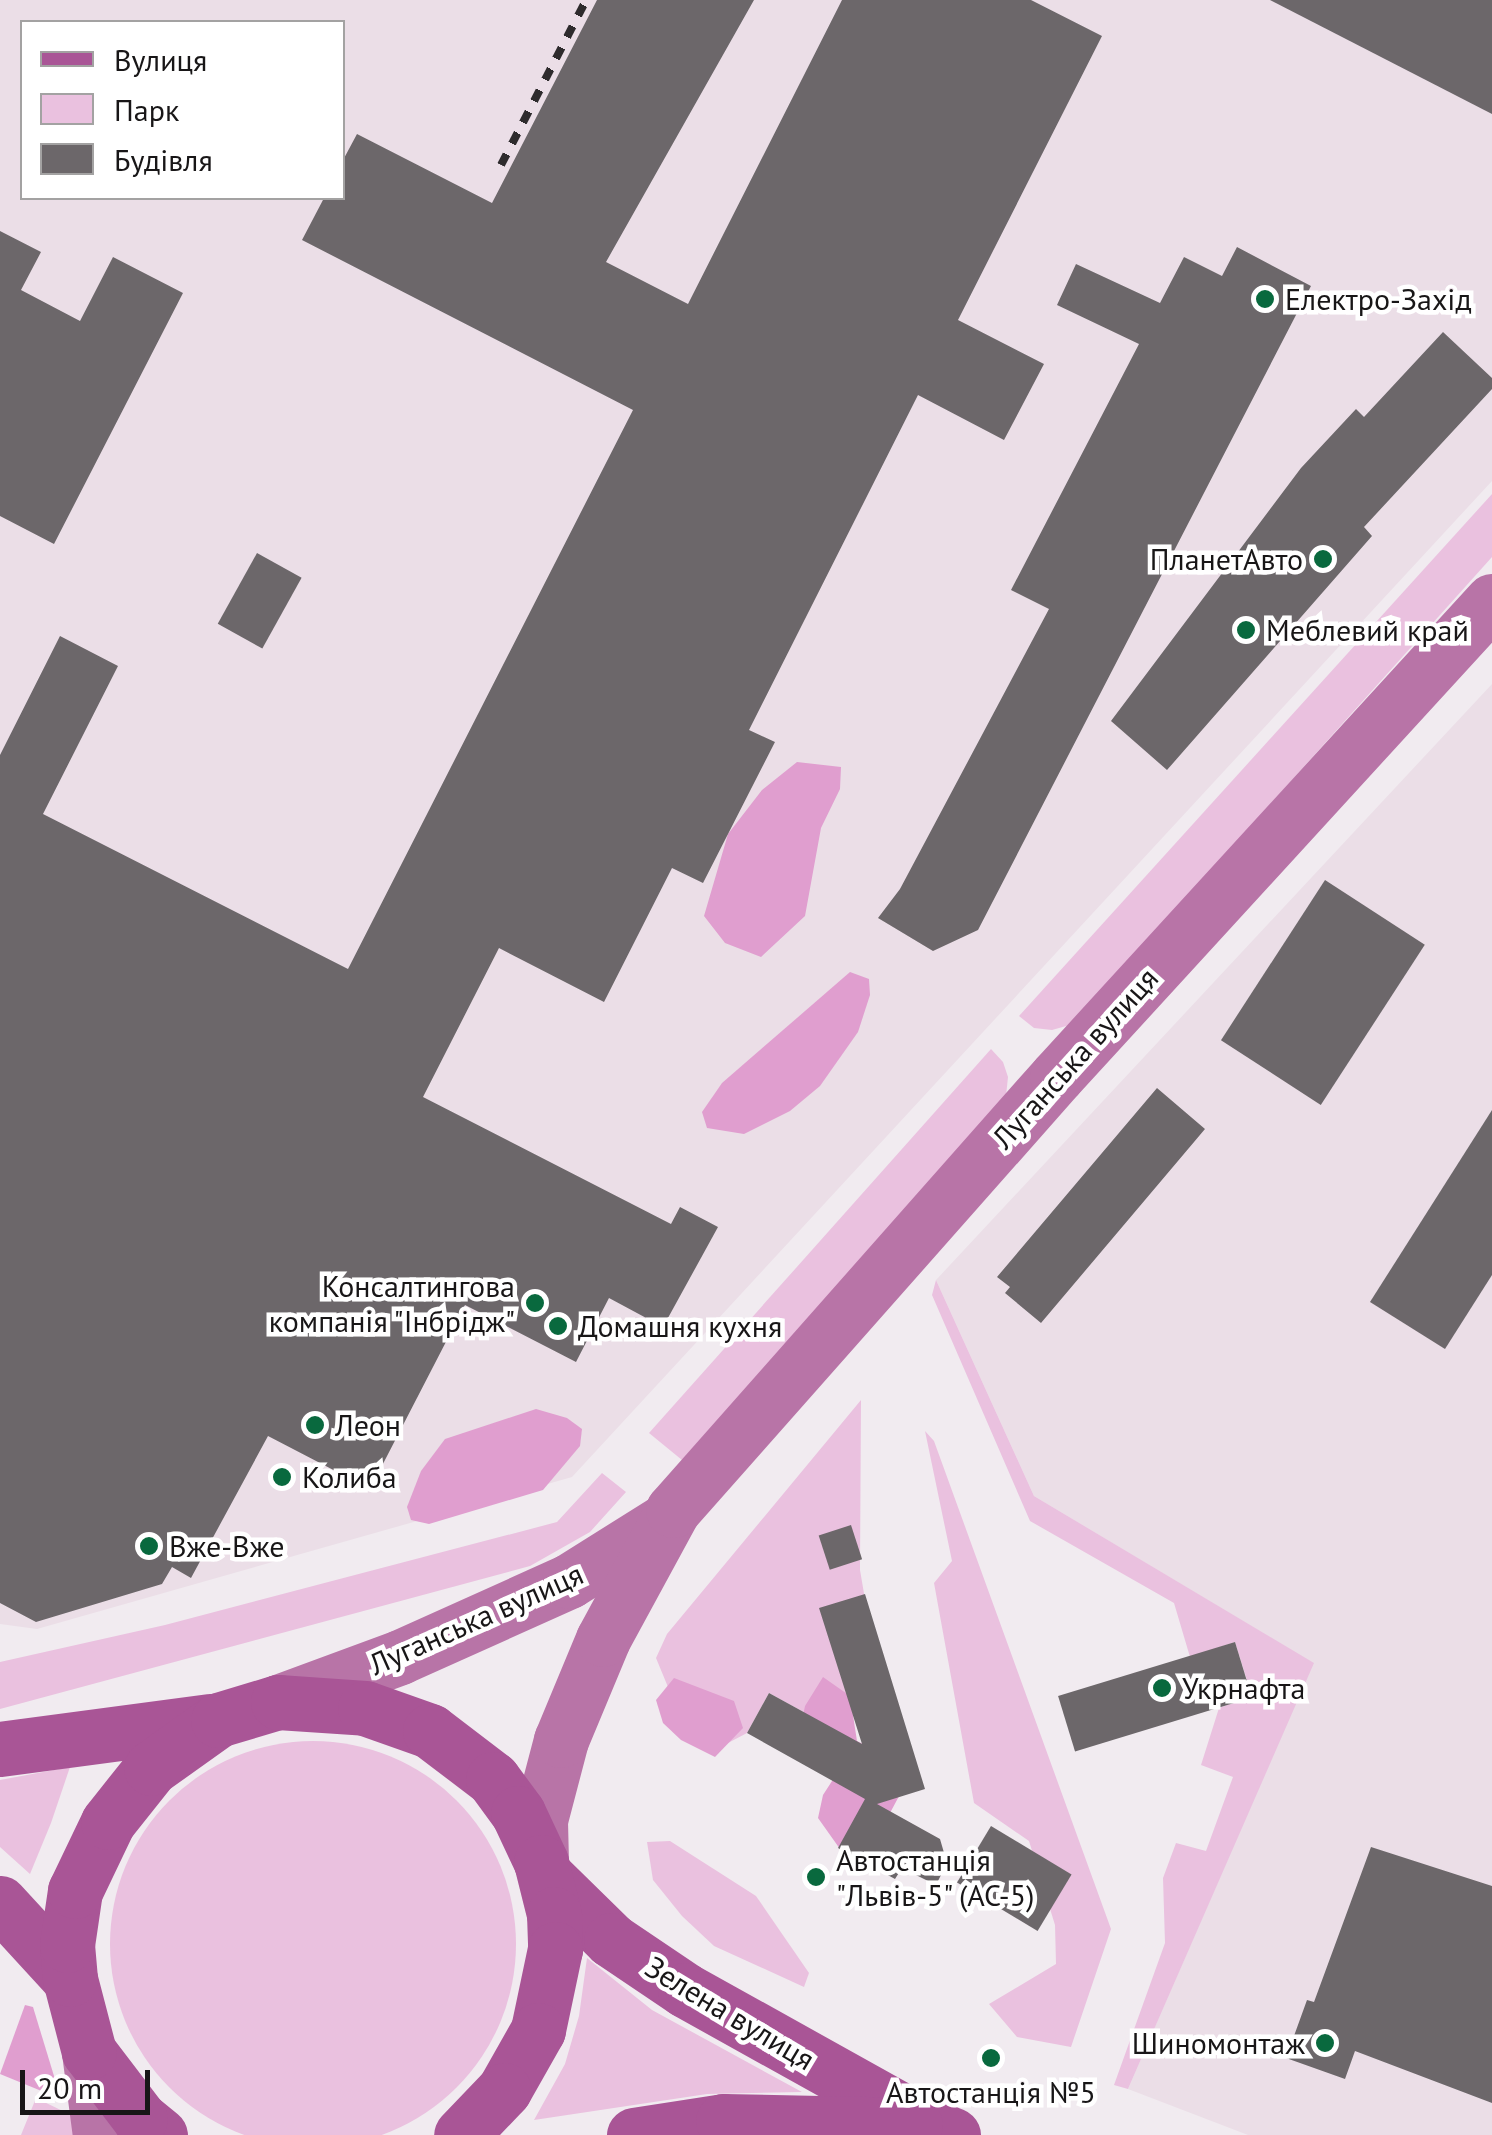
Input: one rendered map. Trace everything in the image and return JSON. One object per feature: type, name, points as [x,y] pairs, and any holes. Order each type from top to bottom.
[{"type":"main road","name":"Луганська вулиця","points":[[545,1870],[540,1820],[561,1740],[603,1639],[666,1521],[1057,1076],[1492,602]]},
{"type":"main road","name":"Луганська вулиця","points":[[278,1702],[400,1658],[521,1604],[569,1581],[666,1521]]},
{"type":"main road","points":[[0,1748],[218,1720],[278,1702],[365,1708],[430,1731],[493,1779],[518,1814],[545,1870],[555,1949],[538,2030],[504,2090],[461,2135]]},
{"type":"main road","points":[[100,2135],[89,2052],[70,1979],[67,1945],[75,1891],[108,1822],[152,1768],[218,1720]]},
{"type":"main road","name":"Зелена вулиця","points":[[545,1870],[611,1940],[685,1990],[940,2130]]},
{"type":"main road","points":[[0,1903],[70,1979]]},
{"type":"main road","points":[[89,2052],[140,2119],[160,2135]]},
{"type":"main road","name":"Зелена вулиця","points":[[634,2135],[723,2121],[940,2130]]},
{"type":"shaded area","points":[[0,0],[1492,0],[1492,481],[572,1477],[37,1629],[0,1624]]},
{"type":"shaded area","points":[[1492,684],[1492,2135],[1248,2135],[1128,2089],[1313,1663],[1034,1496],[936,1280]]},
{"type":"shaded area","points":[[797,762],[841,767],[840,789],[821,828],[805,916],[761,957],[725,943],[704,916],[728,834],[762,790]]},
{"type":"shaded area","points":[[850,972],[869,979],[870,995],[858,1032],[820,1086],[790,1111],[744,1134],[707,1128],[702,1112],[722,1083]]},
{"type":"shaded area","points":[[536,1409],[567,1418],[582,1429],[580,1446],[543,1490],[429,1524],[411,1520],[407,1507],[421,1471],[445,1439]]},
{"type":"shaded area","points":[[823,1677],[850,1696],[857,1741],[881,1753],[905,1785],[883,1826],[867,1845],[840,1849],[818,1818],[823,1795],[843,1764],[799,1735],[805,1706]]},
{"type":"shaded area","points":[[674,1678],[734,1701],[743,1728],[715,1757],[681,1740],[663,1723],[656,1700]]},
{"type":"shaded area","points":[[25,2005],[33,2007],[61,2099],[0,2074]]},
{"type":"green space","points":[[1492,494],[1492,557],[1073,1024],[1052,1030],[1034,1028],[1019,1016]]},
{"type":"green space","points":[[991,1049],[1003,1062],[1008,1077],[1006,1096],[682,1460],[649,1433]]},
{"type":"green space","points":[[936,1280],[1034,1496],[1314,1663],[1128,2089],[1114,2085],[1165,1943],[1163,1878],[1176,1843],[1206,1851],[1233,1777],[1201,1765],[1219,1708],[1252,1696],[1235,1642],[1190,1657],[1174,1603],[1030,1521],[932,1295]]},
{"type":"green space","points":[[861,1400],[860,1570],[883,1705],[829,1726],[769,1693],[747,1733],[728,1743],[682,1721],[656,1658],[667,1634]]},
{"type":"green space","points":[[925,1431],[934,1441],[1111,1929],[1071,2047],[1017,2037],[989,2004],[1056,1964],[1055,1925],[1029,1841],[974,1803],[934,1583],[952,1561]]},
{"type":"green space","points":[[602,1473],[626,1492],[590,1532],[530,1566],[0,1709],[0,1662],[165,1625],[557,1522]]},
{"type":"green space","points":[[293,1742],[333,1742],[372,1750],[409,1765],[442,1787],[470,1815],[492,1848],[507,1885],[515,1924],[512,1984],[501,2022],[482,2057],[442,2101],[409,2123],[378,2136],[248,2136],[200,2113],[169,2088],[144,2057],[125,2022],[111,1964],[111,1924],[119,1885],[134,1848],[156,1815],[184,1787],[217,1765],[254,1750]]},
{"type":"green space","points":[[70,1767],[30,1874],[0,1847],[0,1780]]},
{"type":"green space","points":[[670,1841],[756,1896],[809,1973],[804,1987],[714,1946],[682,1916],[653,1880],[647,1842]]},
{"type":"green space","points":[[587,1958],[652,2010],[802,2092],[707,2094],[534,2120],[565,2064],[579,2016]]},
{"type":"green space","points":[[36,2098],[75,2117],[78,2135],[21,2135]]},
{"type":"building","points":[[597,0],[754,0],[606,262],[688,304],[842,0],[1031,0],[1102,36],[958,320],[1044,364],[1004,440],[918,395],[749,730],[775,742],[703,883],[672,868],[604,1002],[499,948],[423,1097],[671,1224],[680,1207],[718,1227],[663,1327],[609,1298],[576,1362],[465,1305],[370,1489],[268,1436],[191,1578],[172,1567],[162,1584],[36,1622],[0,1603],[0,755],[60,636],[118,666],[43,814],[348,969],[633,410],[302,240],[323,200],[345,200],[345,156],[357,134],[492,203]]},
{"type":"building","points":[[1270,0],[1492,0],[1492,114]]},
{"type":"building","points":[[0,231],[41,252],[21,290],[80,321],[113,257],[183,293],[54,544],[0,516]]},
{"type":"building","points":[[1237,247],[1311,286],[978,930],[933,951],[878,918],[900,889],[1049,609],[1011,590],[1139,344],[1057,305],[1076,264],[1160,303],[1184,257],[1222,276]]},
{"type":"building","points":[[1443,332],[1492,378],[1492,389],[1364,527],[1372,536],[1167,770],[1111,721],[1301,468],[1356,409],[1364,417]]},
{"type":"building","points":[[257,553],[302,578],[262,649],[218,624]]},
{"type":"building","points":[[1325,880],[1425,945],[1321,1105],[1221,1040]]},
{"type":"building","points":[[1157,1088],[1205,1129],[1041,1323],[1005,1293],[1010,1287],[997,1277]]},
{"type":"building","points":[[1492,1110],[1492,1275],[1445,1349],[1370,1302]]},
{"type":"building","points":[[851,1525],[862,1559],[830,1570],[819,1536]]},
{"type":"building","points":[[865,1594],[925,1789],[877,1804],[940,1839],[947,1863],[936,1885],[902,1868],[895,1879],[838,1848],[865,1799],[747,1733],[769,1693],[862,1744],[819,1608]]},
{"type":"building","points":[[1235,1642],[1252,1697],[1075,1752],[1058,1696]]},
{"type":"building","points":[[991,1826],[1072,1874],[1038,1931],[957,1883]]},
{"type":"building","points":[[1371,1847],[1492,1886],[1492,2103],[1355,2051],[1345,2079],[1286,2058],[1307,2000],[1314,2002]]},
{"type":"railway","points":[[501,165],[586,0]]},
{"type":"place","name":"Електро-Захід","points":[[1265,299]]},
{"type":"place","name":"ПланетАвто","points":[[1323,559]]},
{"type":"place","name":"Меблевий край","points":[[1246,630]]},
{"type":"place","name":"Консалтингова компанія \"Інбрідж\"","points":[[535,1303]]},
{"type":"place","name":"Домашня кухня","points":[[558,1326]]},
{"type":"place","name":"Леон","points":[[315,1425]]},
{"type":"place","name":"Колиба","points":[[282,1477]]},
{"type":"place","name":"Вже-Вже","points":[[149,1546]]},
{"type":"place","name":"Укрнафта","points":[[1162,1688]]},
{"type":"place","name":"Автостанція \"Львів-5\" (АС-5)","points":[[816,1877]]},
{"type":"place","name":"Шиномонтаж","points":[[1325,2043]]},
{"type":"place","name":"Автостанція №5","points":[[991,2058]]}]
